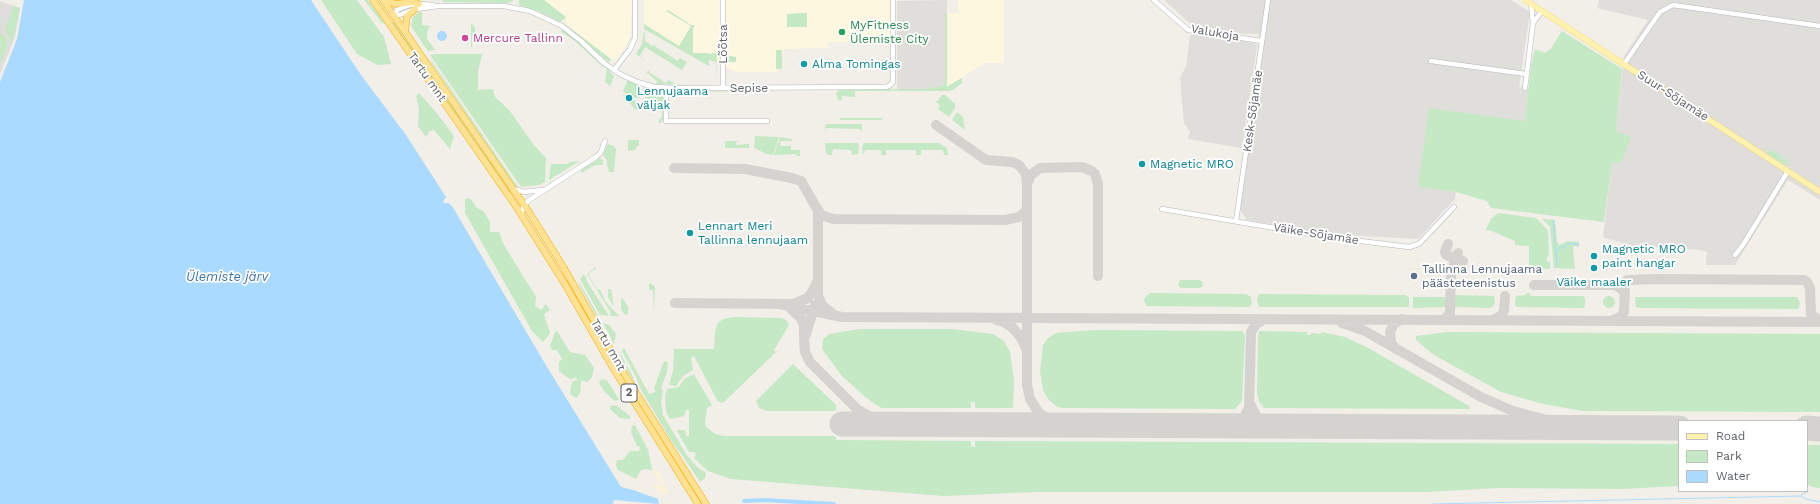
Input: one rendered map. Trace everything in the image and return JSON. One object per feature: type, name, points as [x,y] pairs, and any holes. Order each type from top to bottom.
[{"type":"highway","name":"Tartu mnt","points":[[373,0],[521,214],[566,286],[613,368],[698,504]]},
{"type":"highway","name":"Tartu mnt","points":[[383,0],[514,188],[564,268],[625,375],[706,504]]},
{"type":"highway","points":[[387,0],[395,4],[413,2],[417,6],[407,16],[405,32]]},
{"type":"highway","points":[[381,11],[394,15],[390,24]]},
{"type":"main road","name":"Suur-Sõjamäe","points":[[1525,0],[1820,192]]},
{"type":"street","points":[[614,70],[630,49],[635,38],[635,0]]},
{"type":"street","name":"Lõõtsa","points":[[723,0],[723,88]]},
{"type":"street","name":"Sepise","points":[[394,15],[399,15],[417,6],[504,6],[522,8],[540,14],[572,33],[614,70],[638,82],[666,88],[885,87],[892,84],[893,0]]},
{"type":"street","name":"Valukoja","points":[[1154,0],[1188,30],[1262,41]]},
{"type":"street","name":"Kesk-Sõjamäe","points":[[1236,221],[1268,0]]},
{"type":"street","points":[[1525,88],[1533,23],[1531,4]]},
{"type":"street","points":[[1624,64],[1660,12],[1673,4],[1820,26]]},
{"type":"street","points":[[1533,23],[1542,11]]},
{"type":"street","points":[[1431,61],[1526,74]]},
{"type":"street","points":[[666,88],[666,121],[767,121]]},
{"type":"street","points":[[521,214],[524,205],[545,189],[596,157],[603,149],[605,141]]},
{"type":"street","points":[[1735,255],[1743,245],[1788,171]]},
{"type":"street","points":[[514,188],[524,192],[545,189]]},
{"type":"street","name":"Väike-Sõjamäe","points":[[1162,209],[1328,237],[1409,247],[1419,244],[1454,207]]},
{"type":"street","points":[[690,491],[694,504]]},
{"type":"shaded area","points":[[544,0],[632,0],[631,30],[628,42],[618,58],[614,60],[610,59],[566,24],[565,16]]},
{"type":"shaded area","points":[[644,0],[890,0],[890,42],[828,42],[827,48],[784,49],[777,72],[735,72],[716,62],[691,54],[644,24]]},
{"type":"shaded area","points":[[947,0],[947,87],[962,78],[962,83],[951,91],[897,90],[897,1]]},
{"type":"shaded area","points":[[958,0],[1004,0],[1004,63],[985,63],[947,87],[947,13],[958,13]]},
{"type":"shaded area","points":[[1164,0],[1511,0],[1530,12],[1519,87],[1529,89],[1525,121],[1418,186],[1456,192],[1455,199],[1418,239],[1325,234],[1247,220],[1240,210],[1247,160],[1259,34],[1227,33],[1194,27]]},
{"type":"shaded area","points":[[1599,0],[1820,0],[1820,200],[1788,180],[1735,265],[1706,265],[1707,252],[1700,250],[1632,246],[1603,237],[1612,162],[1631,137],[1616,131],[1624,56],[1648,20],[1597,8]]},
{"type":"shaded area","points":[[0,1],[20,8],[15,37],[0,74]]},
{"type":"shaded area","points":[[1195,33],[1254,43],[1257,45],[1242,148],[1188,139],[1190,132],[1184,123],[1180,78],[1186,66],[1190,36]]},
{"type":"green space","points":[[321,0],[357,0],[384,37],[391,64],[378,65],[357,54]]},
{"type":"green space","points":[[364,0],[368,0],[386,25],[381,22]]},
{"type":"green space","points":[[442,0],[514,0],[509,3],[443,2]]},
{"type":"green space","points":[[519,0],[544,0],[566,17],[560,22],[538,11],[519,5]]},
{"type":"green space","points":[[14,6],[20,8],[12,43],[5,29]]},
{"type":"green space","points":[[668,10],[691,25],[695,25],[693,28],[693,53],[717,53],[716,84],[716,62],[709,60],[709,66],[644,29],[644,24],[679,46],[691,26],[666,11]]},
{"type":"green space","points":[[419,12],[422,12],[422,25],[430,26],[427,32],[427,39],[435,50],[428,51],[411,26],[413,17]]},
{"type":"green space","points":[[807,13],[807,27],[787,27],[787,14]]},
{"type":"green space","points":[[945,13],[947,13],[947,87],[962,78],[962,83],[951,91],[855,91],[855,97],[842,96],[841,101],[838,100],[836,93],[839,90],[924,89],[942,86],[945,83]]},
{"type":"green space","points":[[395,22],[512,192],[508,191],[393,23]]},
{"type":"green space","points":[[471,23],[475,27],[472,47],[471,47]]},
{"type":"green space","points":[[565,24],[611,59],[609,62],[600,56]]},
{"type":"green space","points":[[564,30],[583,45],[605,68],[575,41],[560,31]]},
{"type":"green space","points":[[1562,31],[1622,69],[1616,131],[1631,137],[1621,163],[1612,162],[1604,222],[1491,208],[1487,201],[1456,192],[1418,187],[1429,108],[1525,121],[1531,66],[1535,49],[1546,53],[1550,50]]},
{"type":"green space","points":[[644,32],[645,41],[652,46],[653,45],[678,61],[680,58],[687,62],[682,70],[645,47],[640,56],[647,62],[636,54],[642,44]]},
{"type":"green space","points":[[0,34],[5,36],[8,43],[0,64]]},
{"type":"green space","points":[[776,50],[782,50],[782,69],[776,69]]},
{"type":"green space","points":[[482,54],[478,72],[478,90],[493,89],[495,97],[510,111],[533,144],[546,158],[545,182],[539,185],[521,187],[430,55]]},
{"type":"green space","points":[[726,55],[736,57],[736,62],[726,62]]},
{"type":"green space","points":[[432,61],[520,190],[516,187],[431,62]]},
{"type":"green space","points":[[607,68],[614,76],[610,86],[605,82]]},
{"type":"green space","points":[[650,70],[649,72],[666,83],[668,80],[676,84],[691,85],[656,84],[657,81],[646,72]]},
{"type":"green space","points":[[628,80],[639,86],[640,98],[631,97],[623,91]]},
{"type":"green space","points":[[645,87],[663,92],[663,119],[661,123],[658,123],[662,115],[661,107],[655,100],[645,98],[643,90]]},
{"type":"green space","points":[[762,90],[762,91],[670,92]]},
{"type":"green space","points":[[419,93],[454,136],[450,149],[434,130],[430,131],[426,137],[418,126],[419,109],[416,96]]},
{"type":"green space","points":[[623,94],[628,98],[641,103],[643,110],[641,111],[635,109],[628,101],[625,101]]},
{"type":"green space","points":[[942,95],[945,95],[955,104],[955,108],[949,117],[938,109],[940,105],[935,101],[938,101]]},
{"type":"green space","points":[[957,112],[963,117],[965,130],[952,120]]},
{"type":"green space","points":[[840,118],[882,118],[882,120],[840,120]]},
{"type":"green space","points":[[860,124],[862,125],[862,132],[860,129],[826,128],[825,132],[825,125]]},
{"type":"green space","points":[[755,136],[779,137],[773,155],[754,148]]},
{"type":"green space","points":[[780,137],[792,139],[792,141],[780,141],[780,146],[790,146],[791,144],[791,150],[800,150],[800,156],[797,156],[796,154],[774,155]]},
{"type":"green space","points":[[628,140],[639,140],[639,146],[637,146],[635,150],[628,151]]},
{"type":"green space","points":[[725,141],[738,141],[736,142],[736,145],[749,144],[749,148],[725,148]]},
{"type":"green space","points":[[825,143],[857,143],[859,144],[858,154],[852,155],[851,150],[833,149],[832,155],[828,155],[826,152]]},
{"type":"green space","points":[[864,143],[939,143],[947,148],[948,155],[944,155],[943,150],[921,150],[921,155],[916,155],[916,150],[886,150],[886,155],[881,155],[881,150],[865,150],[863,155],[862,147]]},
{"type":"green space","points":[[608,144],[614,146],[616,149],[614,172],[609,172],[606,159],[603,155]]},
{"type":"green space","points":[[1772,150],[1786,159],[1788,166],[1767,154]]},
{"type":"green space","points":[[600,158],[603,161],[603,165],[595,165],[581,173],[581,170]]},
{"type":"green space","points":[[580,161],[549,180],[551,164],[568,164],[570,162]]},
{"type":"green space","points":[[470,198],[476,207],[484,212],[490,222],[490,232],[499,232],[504,245],[536,297],[535,306],[541,310],[546,304],[550,310],[544,314],[550,333],[543,342],[532,331],[465,213],[465,199]]},
{"type":"green space","points":[[1498,213],[1536,218],[1544,226],[1548,231],[1549,256],[1547,257],[1547,262],[1550,262],[1550,269],[1529,269],[1529,246],[1515,245],[1515,241],[1489,230],[1485,231],[1491,219]]},
{"type":"green space","points":[[1542,219],[1555,220],[1557,241],[1559,245],[1568,241],[1579,242],[1579,247],[1573,246],[1575,269],[1554,268],[1550,227]]},
{"type":"green space","points":[[596,267],[596,269],[589,273],[589,276],[597,289],[600,289],[605,301],[619,316],[611,316],[610,311],[587,274]]},
{"type":"green space","points":[[583,275],[586,276],[586,280],[609,316],[600,315],[580,279]]},
{"type":"green space","points":[[1180,280],[1200,280],[1203,286],[1200,288],[1181,288],[1178,286]]},
{"type":"green space","points":[[579,282],[599,317],[596,315],[580,287]]},
{"type":"green space","points":[[649,283],[655,288],[654,311],[653,290],[649,290]]},
{"type":"green space","points":[[608,289],[611,289],[614,307],[608,297]]},
{"type":"green space","points":[[1150,293],[1246,294],[1251,297],[1252,304],[1249,307],[1146,306],[1144,299]]},
{"type":"green space","points":[[1530,293],[1530,296],[1583,296],[1585,299],[1585,306],[1583,308],[1517,307],[1515,305],[1516,296],[1525,295]]},
{"type":"green space","points":[[1259,294],[1405,295],[1409,298],[1409,307],[1259,307],[1257,300]]},
{"type":"green space","points":[[1454,295],[1494,296],[1495,302],[1490,308],[1454,307]]},
{"type":"green space","points":[[1607,296],[1611,296],[1615,302],[1611,308],[1607,308],[1603,304],[1603,300]]},
{"type":"green space","points":[[1413,297],[1448,297],[1447,307],[1413,308]]},
{"type":"green space","points":[[1635,297],[1797,297],[1800,303],[1799,308],[1796,309],[1642,308],[1636,307]]},
{"type":"green space","points":[[621,298],[628,307],[628,316],[627,314],[625,315],[621,309]]},
{"type":"green space","points":[[733,317],[781,318],[786,320],[789,325],[774,350],[776,352],[724,402],[721,403],[717,400],[694,356],[691,358],[693,370],[683,376],[676,386],[669,385],[673,371],[674,349],[714,349],[715,332],[718,323],[723,319]]},
{"type":"green space","points":[[603,323],[609,325],[616,334],[614,344]]},
{"type":"green space","points":[[591,324],[594,325],[693,487],[691,488],[623,379]]},
{"type":"green space","points":[[860,329],[952,329],[993,334],[1004,341],[1010,352],[1014,380],[1013,408],[975,408],[975,402],[971,402],[971,408],[882,408],[876,405],[842,376],[822,349],[823,339],[829,334]]},
{"type":"green space","points":[[1094,330],[1242,331],[1245,335],[1242,401],[1235,409],[1057,407],[1048,399],[1043,390],[1040,371],[1043,345],[1048,338],[1056,333]]},
{"type":"green space","points":[[557,331],[570,352],[585,355],[594,368],[592,377],[587,382],[581,380],[580,394],[576,398],[570,394],[573,381],[578,380],[575,377],[571,380],[559,371],[559,362],[562,359],[557,350],[552,350],[550,346],[555,332]]},
{"type":"green space","points":[[1259,331],[1307,332],[1307,335],[1312,333],[1321,334],[1321,332],[1345,337],[1370,349],[1469,406],[1470,409],[1264,408],[1259,401],[1257,393]]},
{"type":"green space","points":[[1447,332],[1820,334],[1820,412],[1583,411],[1543,404],[1501,392],[1434,355],[1416,340],[1416,336]]},
{"type":"green space","points":[[624,348],[649,394],[656,392],[654,388],[664,361],[668,362],[667,372],[661,388],[663,390],[661,402],[663,415],[686,454],[697,467],[706,473],[705,478],[700,482],[674,445],[641,390],[637,379],[622,351]]},
{"type":"green space","points":[[619,351],[632,375],[637,388],[622,360]]},
{"type":"green space","points":[[793,364],[836,405],[836,411],[768,411],[759,408],[756,401]]},
{"type":"green space","points":[[694,374],[712,405],[707,408],[705,422],[706,427],[715,434],[724,436],[834,436],[836,437],[836,440],[971,441],[971,446],[975,447],[975,441],[1678,444],[1678,486],[1622,489],[1499,488],[1426,492],[1036,492],[944,496],[731,479],[708,471],[694,458],[696,454],[694,452],[689,452],[677,431],[685,430],[686,436],[689,436],[689,410],[686,410],[684,416],[671,419],[669,418],[666,411],[665,396],[667,389],[679,387],[684,379]]},
{"type":"green space","points":[[601,379],[606,380],[619,400],[615,401],[606,393],[599,384]]},
{"type":"green space","points":[[611,405],[617,406],[630,416],[630,419],[620,418],[610,409]]},
{"type":"green space","points":[[635,425],[648,450],[652,470],[644,469],[640,471],[636,479],[618,470],[616,465],[617,460],[623,460],[630,451],[639,451],[640,447],[637,446],[631,432],[632,426]]},
{"type":"green space","points":[[1808,445],[1820,445],[1820,488],[1812,487],[1808,485]]},
{"type":"sand","points":[[654,468],[659,471],[664,482],[663,485],[659,482],[653,471]]},
{"type":"sand","points":[[655,484],[666,486],[669,492],[665,494],[659,492],[653,486]]},
{"type":"water","name":"Ülemiste järv","points":[[24,0],[311,0],[361,75],[406,135],[446,197],[443,201],[444,203],[449,203],[452,206],[547,367],[621,487],[658,499],[659,504],[614,500],[613,504],[0,504],[0,82],[17,39]]},
{"type":"water","points":[[440,31],[444,31],[447,36],[444,41],[440,41],[437,38],[437,34]]},
{"type":"waterway","points":[[1553,220],[1557,265]]},
{"type":"waterway","points":[[1556,251],[1570,243],[1578,245]]},
{"type":"waterway","points":[[1801,495],[1807,492]]},
{"type":"waterway","points":[[1432,504],[1801,496],[1806,499],[1820,502]]},
{"type":"waterway","points":[[744,501],[764,500],[834,504]]},
{"type":"taxiway","points":[[936,125],[986,160],[1012,162],[1019,165],[1026,174],[1027,184]]},
{"type":"taxiway","points":[[1066,425],[1050,420],[1039,413],[1030,399],[1027,385],[1027,184],[1031,175],[1040,168],[1082,167],[1092,171],[1095,174],[1098,184],[1098,276]]},
{"type":"taxiway","points":[[674,168],[745,169],[801,181],[818,212],[818,295],[822,305],[833,314]]},
{"type":"taxiway","points":[[817,208],[821,215],[833,219],[1005,220],[1019,217],[1025,212],[1027,207]]},
{"type":"taxiway","points":[[1448,244],[1445,252],[1446,255],[1463,261]]},
{"type":"taxiway","points":[[1443,320],[1450,313],[1451,272],[1458,253]]},
{"type":"taxiway","points":[[1613,320],[1620,317],[1624,312],[1625,284],[1627,280],[1658,279],[1804,280],[1810,288],[1811,314],[1820,321]]},
{"type":"taxiway","points":[[675,303],[793,304],[808,298],[816,284]]},
{"type":"taxiway","points":[[1534,285],[1615,285],[1623,290],[1625,296]]},
{"type":"taxiway","points":[[1493,320],[1501,316],[1504,311],[1505,296]]},
{"type":"taxiway","points":[[780,304],[842,317],[1820,322]]},
{"type":"taxiway","points":[[815,305],[804,340],[805,352],[810,362],[858,410],[878,421],[892,424]]},
{"type":"taxiway","points":[[789,307],[801,318],[804,326],[804,335]]},
{"type":"taxiway","points":[[1227,425],[1237,423],[1244,417],[1249,408],[1251,332],[1256,324],[1265,319]]},
{"type":"taxiway","points":[[1396,349],[1391,343],[1390,332],[1394,324],[1402,319]]},
{"type":"taxiway","points":[[996,320],[1004,322],[1013,328],[1022,339],[1025,347]]},
{"type":"taxiway","points":[[1342,323],[1365,331],[1481,397],[1513,411],[1558,423],[1617,427]]},
{"type":"taxiway","points":[[1250,404],[1258,419],[1271,426]]},
{"type":"runway","points":[[842,424],[1678,428]]},
{"type":"runway","points":[[1808,428],[1820,429]]},
{"type":"place","name":"MyFitness Ülemiste City","points":[[842,32]]},
{"type":"place","name":"Mercure Tallinn","points":[[465,38]]},
{"type":"place","name":"Alma Tomingas","points":[[804,64]]},
{"type":"place","name":"Lennujaama väljak","points":[[629,98]]},
{"type":"place","name":"Magnetic MRO","points":[[1142,164]]},
{"type":"place","name":"Lennart Meri Tallinna lennujaam","points":[[690,233]]},
{"type":"place","name":"Magnetic MRO paint hangar","points":[[1594,256]]},
{"type":"place","name":"Väike maaler","points":[[1594,268]]},
{"type":"place","name":"Tallinna Lennujaama päästeteenistus","points":[[1414,276]]}]
